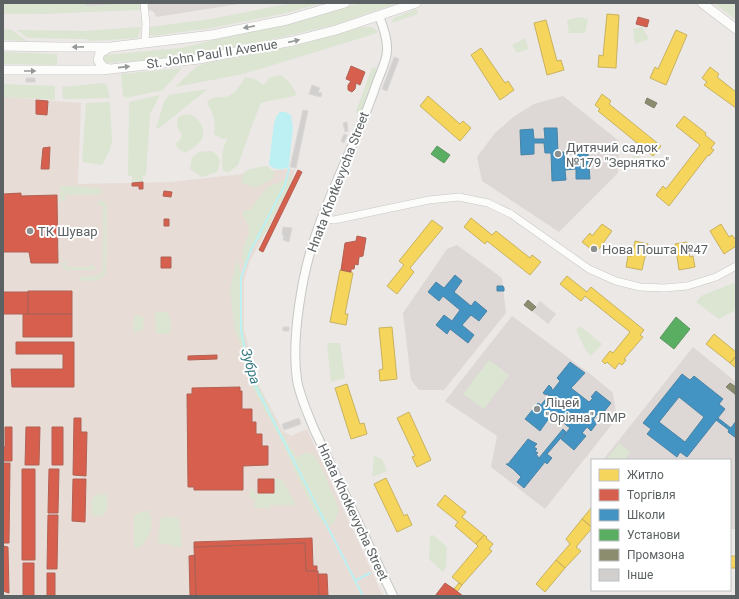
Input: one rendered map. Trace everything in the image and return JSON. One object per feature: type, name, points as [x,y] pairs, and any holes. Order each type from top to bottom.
[{"type":"main road","name":"St. John Paul II Avenue","points":[[3,46],[59,48],[111,47],[212,35],[287,20],[345,3]]},
{"type":"main road","name":"St. John Paul II Avenue","points":[[3,70],[57,71],[109,69],[199,59],[293,41],[336,30],[416,3]]},
{"type":"main road","points":[[702,3],[736,29]]},
{"type":"main road","points":[[109,69],[103,67],[98,60],[100,53],[111,47]]},
{"type":"street","points":[[144,3],[146,19],[145,43]]},
{"type":"street","name":"Hnata Khotkevycha Street","points":[[379,16],[383,27],[387,52],[360,127],[322,219],[310,254],[301,293],[296,339],[298,381],[305,407],[393,596]]},
{"type":"street","points":[[322,219],[334,220],[429,200],[459,197],[488,203],[511,214],[589,269],[616,281],[640,287],[664,288],[687,286],[716,277],[736,266]]},
{"type":"shaded area","points":[[3,3],[245,3],[156,17],[154,12],[146,9],[3,14]]},
{"type":"shaded area","points":[[563,96],[619,141],[618,173],[559,232],[482,181],[477,157],[495,133],[513,117],[534,104]]},
{"type":"shaded area","points":[[3,97],[81,103],[78,184],[170,182],[289,169],[295,170],[288,191],[250,261],[244,280],[244,330],[259,386],[283,431],[291,436],[307,429],[383,596],[3,596]]},
{"type":"shaded area","points":[[457,245],[502,278],[506,313],[444,390],[419,390],[411,380],[403,313],[447,249]]},
{"type":"shaded area","points":[[540,301],[556,314],[548,324],[532,311]]},
{"type":"shaded area","name":"Ліцей \"Оріяна\" ЛМР","points":[[512,316],[593,376],[613,393],[617,418],[545,509],[491,467],[497,436],[445,401]]},
{"type":"shaded area","points":[[693,347],[736,382],[736,529],[731,529],[731,459],[604,459]]},
{"type":"green space","points":[[3,3],[85,3],[86,6],[133,3],[141,4],[139,10],[3,14]]},
{"type":"green space","points":[[293,3],[323,3],[286,13],[212,28],[152,36],[149,34],[149,27],[211,19]]},
{"type":"green space","points":[[360,3],[398,3],[334,25],[226,50],[161,59],[106,63],[102,59],[105,55],[182,48],[289,24]]},
{"type":"green space","points":[[714,3],[736,3],[736,20]]},
{"type":"green space","points":[[416,9],[418,14],[391,23],[394,18]]},
{"type":"green space","points":[[579,17],[588,19],[585,33],[569,33],[567,20]]},
{"type":"green space","points":[[141,27],[138,38],[91,41],[85,39],[28,38],[17,30],[84,31]]},
{"type":"green space","points":[[363,27],[371,27],[378,31],[377,33],[243,74],[175,87],[197,66],[295,46]]},
{"type":"green space","points":[[642,27],[649,39],[635,44],[633,29]]},
{"type":"green space","points":[[3,29],[12,30],[27,41],[3,40]]},
{"type":"green space","points":[[525,38],[529,49],[517,53],[512,45]]},
{"type":"green space","points":[[3,52],[57,54],[57,65],[3,64]]},
{"type":"green space","points":[[375,67],[377,70],[361,113],[358,114],[356,111],[372,68]]},
{"type":"green space","points":[[182,68],[163,90],[126,98],[123,95],[121,74]]},
{"type":"green space","points":[[281,75],[290,83],[297,95],[261,103],[238,165],[228,173],[223,170],[222,153],[228,138],[222,139],[214,134],[214,121],[207,102],[214,98],[228,96],[234,92],[245,77],[255,79],[264,85],[269,78]]},
{"type":"green space","points":[[104,83],[107,86],[110,98],[63,99],[62,87]]},
{"type":"green space","points":[[3,84],[55,86],[55,100],[3,97]]},
{"type":"green space","points":[[208,89],[158,129],[156,128],[164,102],[169,95]]},
{"type":"green space","points":[[160,95],[150,114],[146,175],[143,176],[143,182],[132,183],[132,176],[128,176],[129,102]]},
{"type":"green space","points":[[110,102],[112,142],[110,150],[102,165],[82,162],[86,103]]},
{"type":"green space","points":[[187,114],[193,116],[202,125],[203,135],[202,139],[195,147],[185,153],[175,144],[180,140],[182,135],[177,126],[178,117]]},
{"type":"green space","points":[[211,151],[219,157],[220,160],[217,172],[202,177],[190,169],[192,158],[199,152]]},
{"type":"green space","points":[[636,154],[647,162],[642,166],[629,161]]},
{"type":"green space","points":[[267,166],[274,172],[273,179],[258,187],[252,187],[241,182],[244,172],[250,169]]},
{"type":"green space","points":[[293,174],[288,191],[277,208],[268,229],[251,250],[244,270],[242,257],[249,227],[242,215],[244,211],[251,209],[267,187],[280,182]]},
{"type":"green space","points":[[60,186],[77,186],[102,189],[100,195],[65,195],[65,201],[60,201]]},
{"type":"green space","points":[[97,202],[105,202],[107,205],[106,272],[99,279],[92,281],[81,281],[79,279],[80,277],[98,276],[103,271],[103,206],[98,204]]},
{"type":"green space","points":[[237,259],[242,277],[242,318],[245,343],[256,380],[279,428],[297,458],[305,452],[314,455],[321,467],[339,509],[334,523],[329,526],[323,523],[314,511],[283,444],[254,391],[244,366],[242,349],[235,330],[230,291]]},
{"type":"green space","points":[[63,262],[66,262],[67,267],[90,267],[92,264],[95,270],[65,270],[63,268]]},
{"type":"green space","points":[[736,282],[736,310],[719,319],[696,302],[701,296]]},
{"type":"green space","points":[[155,312],[167,312],[169,314],[171,328],[169,334],[157,334]]},
{"type":"green space","points":[[134,316],[142,316],[144,319],[143,329],[141,331],[133,332]]},
{"type":"green space","points":[[580,326],[602,344],[591,356],[586,351],[576,330]]},
{"type":"green space","points":[[327,343],[340,343],[345,378],[331,382]]},
{"type":"green space","points":[[489,360],[509,375],[484,409],[463,394]]},
{"type":"green space","points":[[619,443],[630,452],[625,459],[607,459]]},
{"type":"green space","points":[[374,456],[382,459],[387,471],[372,477]]},
{"type":"green space","points":[[275,479],[282,479],[296,505],[270,505],[270,508],[255,508],[255,498],[250,498],[250,489],[254,489],[255,494],[275,494]]},
{"type":"green space","points":[[106,494],[108,505],[105,513],[103,516],[93,516],[91,505],[94,495]]},
{"type":"green space","points":[[149,511],[152,522],[149,536],[139,548],[134,547],[134,515]]},
{"type":"green space","points":[[164,517],[179,517],[182,547],[173,547],[170,544],[158,544],[160,519]]},
{"type":"green space","points":[[433,535],[447,547],[446,567],[443,572],[429,559],[430,536]]},
{"type":"water","points":[[280,112],[285,112],[291,115],[293,128],[289,165],[285,168],[278,169],[270,166],[269,163],[274,124],[276,117]]},
{"type":"building: Житло","points":[[607,14],[619,15],[616,68],[598,67],[599,55],[603,56]]},
{"type":"building: Житло","points":[[546,20],[557,61],[561,60],[564,70],[547,75],[534,23]]},
{"type":"building: Житло","points":[[676,30],[687,35],[666,85],[650,78],[655,67],[658,69]]},
{"type":"building: Житло","points":[[481,48],[505,83],[508,81],[514,90],[500,100],[471,55]]},
{"type":"building: Житло","points":[[710,67],[719,74],[717,77],[736,92],[736,108],[704,85],[707,82],[702,78]]},
{"type":"building: Житло","points":[[602,94],[611,101],[609,104],[661,146],[653,156],[598,111],[600,109],[595,105]]},
{"type":"building: Житло","points":[[428,96],[460,124],[463,121],[471,128],[460,141],[420,106]]},
{"type":"building: Житло","points":[[684,116],[706,133],[705,135],[715,143],[711,148],[714,150],[709,156],[708,155],[669,206],[656,195],[663,186],[666,189],[700,145],[676,126]]},
{"type":"building: Житло","points":[[471,218],[492,235],[496,231],[530,258],[532,255],[541,262],[530,275],[487,241],[485,244],[464,227]]},
{"type":"building: Житло","points":[[432,220],[443,228],[410,268],[414,272],[397,294],[387,286],[404,265],[399,261]]},
{"type":"building: Житло","points":[[602,224],[612,231],[596,253],[582,242],[590,233],[592,236]]},
{"type":"building: Житло","points":[[721,224],[729,237],[732,235],[736,240],[736,246],[724,254],[710,231]]},
{"type":"building: Житло","points":[[635,241],[648,244],[642,270],[626,267],[628,256],[632,256]]},
{"type":"building: Житло","points":[[687,242],[690,257],[693,256],[695,267],[679,270],[675,244]]},
{"type":"building: Житло","points":[[340,270],[353,273],[345,314],[348,314],[346,325],[330,322]]},
{"type":"building: Житло","points":[[567,276],[587,292],[591,287],[644,330],[640,335],[643,337],[624,359],[626,360],[622,365],[619,363],[615,369],[607,362],[605,364],[602,361],[610,351],[613,353],[630,332],[585,296],[581,301],[560,284]]},
{"type":"building: Житло","points":[[392,327],[397,379],[380,381],[379,370],[383,369],[379,328]]},
{"type":"building: Житло","points":[[714,334],[736,352],[736,356],[730,363],[706,344]]},
{"type":"building: Житло","points":[[736,356],[736,368],[730,363]]},
{"type":"building: Житло","points":[[347,384],[360,424],[364,423],[367,434],[351,439],[335,388]]},
{"type":"building: Житло","points":[[409,412],[431,460],[417,467],[412,457],[415,456],[397,418]]},
{"type":"building: Житло","points":[[386,478],[404,516],[407,514],[412,525],[397,532],[374,484]]},
{"type":"building: Житло","points":[[445,495],[466,512],[462,517],[484,535],[476,544],[455,526],[458,522],[437,505]]},
{"type":"building: Житло","points":[[591,508],[591,526],[582,519]]},
{"type":"building: Житло","points":[[582,519],[591,527],[591,529],[576,547],[581,551],[565,568],[556,560],[570,544],[566,539]]},
{"type":"building: Житло","points":[[484,535],[493,544],[489,549],[492,551],[462,585],[452,577],[478,546],[476,544]]},
{"type":"building: Житло","points":[[731,556],[736,556],[736,568],[731,568]]},
{"type":"building: Житло","points":[[556,560],[565,568],[545,592],[536,584]]},
{"type":"building: Житло","points":[[459,583],[462,585],[457,592],[454,589]]},
{"type":"building: Торгівля","points":[[638,17],[649,20],[647,27],[636,24]]},
{"type":"building: Торгівля","points":[[351,66],[365,72],[360,85],[356,83],[355,89],[352,92],[348,90],[348,85],[351,81],[346,79]]},
{"type":"building: Торгівля","points":[[36,100],[48,101],[47,115],[36,114]]},
{"type":"building: Торгівля","points":[[50,147],[49,169],[41,169],[43,148]]},
{"type":"building: Торгівля","points":[[298,170],[302,172],[263,252],[259,250]]},
{"type":"building: Торгівля","points":[[143,182],[143,189],[139,189],[139,186],[132,186],[132,183]]},
{"type":"building: Торгівля","points":[[164,191],[172,192],[171,197],[163,196]]},
{"type":"building: Торгівля","name":"ТК Шувар","points":[[21,193],[21,196],[57,195],[58,263],[31,263],[29,252],[3,252],[3,194]]},
{"type":"building: Торгівля","points":[[164,219],[169,219],[169,226],[164,226]]},
{"type":"building: Торгівля","points":[[357,236],[366,238],[363,256],[359,257],[358,265],[355,264],[354,269],[351,269],[351,272],[341,270],[345,243],[356,241]]},
{"type":"building: Торгівля","points":[[161,257],[171,257],[171,268],[161,268]]},
{"type":"building: Торгівля","points":[[28,291],[72,291],[72,314],[28,314]]},
{"type":"building: Торгівля","points":[[3,292],[28,292],[28,314],[3,314]]},
{"type":"building: Торгівля","points":[[23,314],[72,314],[72,337],[23,337]]},
{"type":"building: Торгівля","points":[[16,342],[74,342],[74,387],[12,387],[11,369],[63,369],[63,354],[16,354]]},
{"type":"building: Торгівля","points":[[217,355],[217,359],[188,360],[188,356]]},
{"type":"building: Торгівля","points":[[240,387],[240,391],[242,391],[242,409],[252,409],[252,422],[256,422],[256,434],[262,434],[262,446],[268,446],[268,465],[243,466],[243,490],[194,490],[194,487],[188,487],[187,394],[192,394],[192,388]]},
{"type":"building: Торгівля","points":[[74,418],[81,418],[81,432],[87,432],[86,476],[73,475]]},
{"type":"building: Торгівля","points":[[5,427],[12,427],[12,461],[3,461]]},
{"type":"building: Торгівля","points":[[26,427],[40,427],[39,465],[25,465]]},
{"type":"building: Торгівля","points":[[52,427],[63,427],[63,465],[52,465]]},
{"type":"building: Торгівля","points":[[3,463],[10,463],[9,543],[3,543]]},
{"type":"building: Торгівля","points":[[22,469],[35,469],[35,560],[22,560]]},
{"type":"building: Торгівля","points":[[49,469],[59,469],[58,513],[48,513]]},
{"type":"building: Торгівля","points":[[73,479],[86,479],[85,522],[72,521]]},
{"type":"building: Торгівля","points":[[258,479],[274,479],[274,493],[258,493]]},
{"type":"building: Торгівля","points":[[48,515],[58,515],[57,569],[47,569]]},
{"type":"building: Торгівля","points":[[312,538],[313,566],[317,566],[317,571],[306,571],[305,543],[194,547],[194,542]]},
{"type":"building: Торгівля","points":[[305,543],[306,571],[318,571],[319,596],[196,596],[194,547]]},
{"type":"building: Торгівля","points":[[3,546],[8,547],[9,593],[3,591]]},
{"type":"building: Торгівля","points":[[195,555],[196,596],[190,596],[189,556]]},
{"type":"building: Торгівля","points":[[23,563],[34,563],[34,596],[23,596]]},
{"type":"building: Торгівля","points":[[47,573],[55,573],[55,596],[47,596]]},
{"type":"building: Торгівля","points":[[318,574],[327,574],[328,596],[319,596]]},
{"type":"building: Торгівля","points":[[445,583],[454,589],[463,596],[435,596]]},
{"type":"building: Школи","name":"Дитячий садок №179 \"Зернятко\"","points":[[544,128],[557,128],[558,153],[564,152],[565,165],[576,165],[575,154],[588,154],[590,179],[576,179],[576,169],[565,170],[566,180],[552,181],[551,153],[545,153],[544,143],[534,143],[534,154],[521,155],[520,130],[533,129],[534,139],[545,139]]},
{"type":"building: Школи","points":[[455,275],[462,281],[454,292],[471,306],[475,301],[487,311],[479,321],[471,315],[462,325],[474,335],[468,343],[450,329],[447,334],[436,325],[444,315],[452,321],[460,310],[443,296],[439,301],[428,292],[436,282],[444,288]]},
{"type":"building: Школи","points":[[497,286],[503,286],[504,291],[497,291]]},
{"type":"building: Школи","points":[[570,362],[585,373],[571,388],[589,402],[593,398],[591,397],[596,391],[611,403],[600,417],[597,414],[593,420],[597,423],[591,431],[587,427],[582,433],[586,436],[574,450],[561,439],[570,428],[552,414],[540,431],[525,419],[538,403],[541,405],[549,395],[543,393],[549,385],[553,390],[560,381],[557,378]]},
{"type":"building: Школи","points":[[682,374],[690,380],[694,376],[723,399],[719,404],[725,409],[687,457],[680,452],[677,457],[647,434],[651,429],[643,423]],"holes":[[[679,397],[704,417],[685,442],[659,422]]]},
{"type":"building: Школи","points":[[718,418],[731,428],[736,421],[736,438],[728,432],[729,430],[716,420]]},
{"type":"building: Школи","points":[[563,429],[566,432],[547,454],[552,458],[547,464],[545,462],[524,488],[517,482],[521,477],[506,464],[508,464],[528,439],[537,444],[534,447],[537,449],[535,451],[538,453],[536,454],[539,458]]},
{"type":"building: Установи","points":[[437,146],[450,155],[444,163],[431,154]]},
{"type":"building: Установи","points":[[676,317],[690,329],[674,349],[660,338]]},
{"type":"building: Промзона","points":[[647,98],[657,103],[654,108],[645,103]]},
{"type":"building: Промзона","points":[[528,300],[536,307],[532,311],[524,305]]},
{"type":"building: Промзона","points":[[730,383],[736,387],[735,394],[726,387]]},
{"type":"building: Інше","points":[[394,57],[399,59],[387,91],[382,89]]},
{"type":"building: Інше","points":[[26,78],[35,78],[35,82],[26,82]]},
{"type":"building: Інше","points":[[312,85],[320,88],[318,92],[322,93],[321,97],[309,94]]},
{"type":"building: Інше","points":[[303,110],[308,111],[296,168],[290,167]]},
{"type":"building: Інше","points":[[347,122],[348,131],[345,132],[343,123]]},
{"type":"building: Інше","points":[[344,134],[347,135],[344,143],[341,141]]},
{"type":"building: Інше","points":[[283,227],[292,228],[289,242],[283,240]]},
{"type":"building: Інше","points":[[283,327],[289,327],[289,331],[283,331]]},
{"type":"building: Інше","points":[[299,418],[301,424],[284,430],[282,424]]},
{"type":"waterway","name":"Зубра","points":[[287,166],[289,169],[285,185],[251,250],[241,278],[241,330],[247,360],[255,385],[363,596]]},
{"type":"waterway","points":[[355,581],[370,573]]},
{"type":"place","name":"Дитячий садок №179 \"Зернятко\"","points":[[558,154]]},
{"type":"place","name":"ТК Шувар","points":[[30,231]]},
{"type":"place","name":"Нова Пошта №47","points":[[594,249]]},
{"type":"place","name":"Ліцей \"Оріяна\" ЛМР","points":[[537,409]]}]
